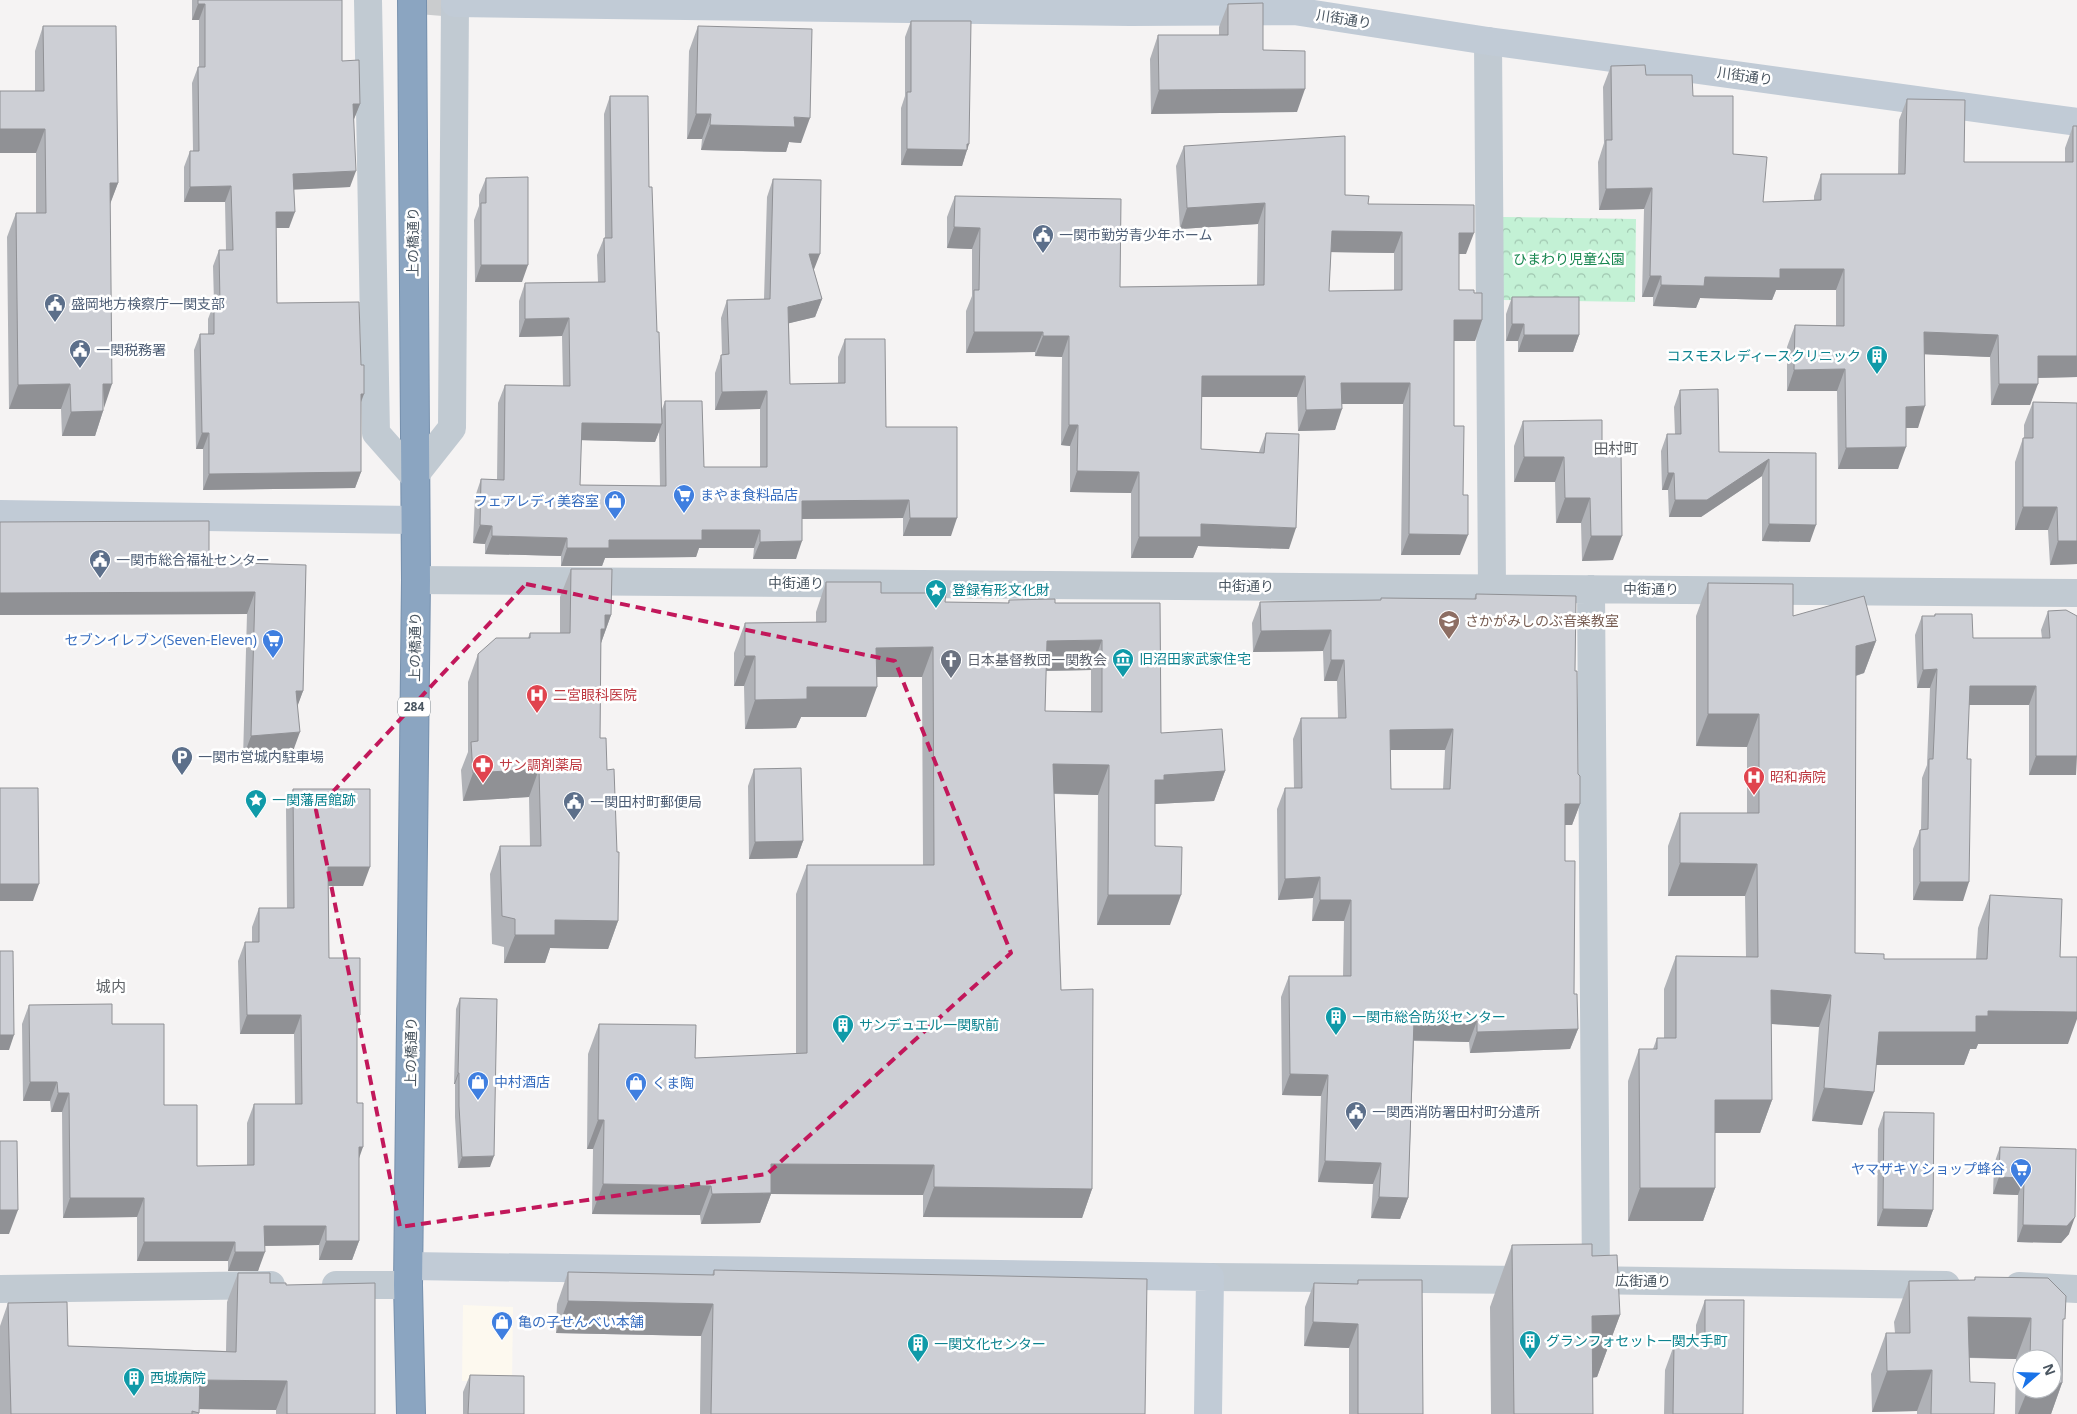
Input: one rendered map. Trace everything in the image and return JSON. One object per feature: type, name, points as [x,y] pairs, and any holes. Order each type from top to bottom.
[{"type":"highway","name":"上の橋通り","points":[[411,1414],[409,1275],[416,580],[414,520],[412,0]]},
{"type":"street","points":[[368,0],[376,433],[414,476]]},
{"type":"street","name":"川街通り","points":[[414,476],[452,428],[455,3],[1130,12],[1294,11],[1488,41],[2077,122]]},
{"type":"street","points":[[1488,41],[1492,588]]},
{"type":"street","points":[[0,514],[414,520]]},
{"type":"street","name":"中街通り","points":[[416,580],[2077,593]]},
{"type":"street","points":[[1591,589],[1596,1280]]},
{"type":"street","points":[[0,1288],[302,1285],[409,1275],[1210,1277],[1208,1414]]},
{"type":"street","name":"広街通り","points":[[1210,1277],[1596,1280],[2077,1289]]},
{"type":"highlighted area","points":[[526,584],[895,661],[1011,953],[767,1174],[400,1227],[316,810]]},
{"type":"shaded area","points":[[463,1305],[513,1307],[512,1382],[462,1381]]},
{"type":"green space","name":"ひまわり児童公園","points":[[1503,217],[1636,219],[1635,302],[1502,300]]},
{"type":"building","points":[[198,0],[342,0],[342,61],[359,60],[360,104],[353,104],[356,171],[293,174],[295,212],[276,212],[277,303],[359,302],[361,365],[364,365],[364,394],[361,394],[361,472],[209,474],[209,433],[202,433],[200,334],[214,334],[214,303],[220,303],[219,250],[233,250],[231,186],[190,187],[190,151],[199,151],[198,67],[205,67],[205,4],[198,4]]},
{"type":"building","points":[[1263,3],[1263,50],[1305,51],[1305,89],[1159,90],[1158,35],[1228,35],[1228,4]]},
{"type":"building","points":[[911,21],[971,21],[969,144],[967,144],[967,150],[907,149],[907,92],[911,92]]},
{"type":"building","points":[[43,26],[116,26],[118,183],[110,183],[112,384],[103,384],[103,411],[71,412],[70,384],[18,385],[16,213],[46,213],[45,129],[0,129],[0,91],[44,91]]},
{"type":"building","points":[[698,26],[812,29],[810,118],[794,117],[795,127],[710,125],[711,114],[696,114]]},
{"type":"building","points":[[1645,65],[1646,75],[1692,75],[1693,96],[1733,96],[1733,154],[1767,157],[1763,202],[1821,200],[1821,174],[1905,174],[1907,99],[1965,100],[1964,162],[2073,162],[2073,126],[2077,126],[2077,356],[2038,356],[2038,384],[1999,384],[1998,335],[1924,332],[1925,406],[1906,407],[1906,447],[1846,448],[1845,369],[1794,370],[1795,325],[1844,326],[1844,269],[1780,269],[1780,278],[1705,277],[1704,286],[1661,285],[1661,276],[1650,276],[1652,188],[1606,189],[1606,140],[1612,140],[1611,66]]},
{"type":"building","points":[[610,96],[648,96],[649,187],[652,187],[662,424],[582,423],[580,485],[666,486],[665,401],[702,401],[704,467],[767,467],[767,391],[722,392],[721,355],[729,354],[727,300],[770,299],[773,179],[821,180],[820,254],[809,254],[822,299],[788,307],[790,384],[845,383],[845,339],[885,339],[886,427],[957,427],[957,518],[910,518],[909,500],[802,501],[802,541],[760,542],[760,530],[702,530],[702,540],[609,540],[609,548],[567,548],[567,538],[492,536],[492,526],[480,525],[481,479],[504,480],[505,385],[570,386],[569,318],[525,319],[525,283],[605,282],[604,238],[612,238]]},
{"type":"building","points":[[1345,136],[1345,195],[1369,196],[1368,204],[1474,205],[1474,233],[1459,233],[1459,290],[1474,290],[1474,293],[1482,293],[1482,320],[1454,320],[1454,426],[1464,426],[1463,495],[1468,495],[1468,535],[1409,534],[1410,383],[1341,383],[1342,409],[1306,410],[1305,376],[1202,376],[1201,449],[1264,453],[1266,433],[1299,434],[1296,528],[1201,524],[1201,537],[1139,537],[1139,472],[1077,471],[1078,425],[1069,425],[1069,336],[1043,336],[1043,332],[974,332],[974,290],[979,290],[980,228],[954,227],[955,196],[1121,199],[1120,287],[1264,285],[1265,203],[1187,208],[1184,146]],"holes":[[[1332,231],[1402,232],[1402,290],[1329,291]]]},
{"type":"building","points":[[528,177],[528,265],[481,265],[481,203],[486,203],[486,178]]},
{"type":"building","points":[[1512,297],[1579,297],[1579,335],[1524,335],[1524,324],[1512,324]]},
{"type":"building","points":[[1718,389],[1719,452],[1816,453],[1816,525],[1769,524],[1769,459],[1707,500],[1675,500],[1674,473],[1668,473],[1667,434],[1681,434],[1680,390]]},
{"type":"building","points":[[2033,402],[2077,403],[2077,541],[2058,541],[2057,507],[2023,507],[2023,438],[2033,438]]},
{"type":"building","points":[[1602,420],[1602,449],[1621,449],[1622,536],[1591,536],[1590,498],[1565,498],[1564,457],[1524,457],[1523,421]]},
{"type":"building","points":[[209,521],[209,562],[306,565],[303,691],[296,691],[300,732],[251,736],[255,592],[0,593],[0,522]]},
{"type":"building","points":[[571,569],[612,569],[611,615],[605,615],[605,629],[601,629],[600,738],[606,738],[607,770],[614,769],[617,852],[619,852],[618,921],[555,920],[555,935],[515,935],[515,919],[502,916],[500,846],[541,846],[539,769],[473,773],[471,742],[478,741],[478,654],[496,638],[530,638],[530,633],[570,633]]},
{"type":"building","points":[[826,582],[881,582],[881,593],[946,593],[945,602],[1009,603],[1009,600],[1055,599],[1055,603],[1160,603],[1161,733],[1222,729],[1225,771],[1164,775],[1164,780],[1155,780],[1155,846],[1182,847],[1181,895],[1108,895],[1109,765],[1053,764],[1061,990],[1093,989],[1092,1189],[934,1187],[934,1165],[771,1164],[771,1193],[712,1194],[711,1186],[603,1184],[604,1120],[598,1120],[599,1024],[696,1025],[695,1058],[807,1053],[807,865],[934,865],[933,647],[876,648],[877,687],[807,687],[807,699],[755,700],[755,656],[745,656],[745,623],[826,622]],"holes":[[[1102,640],[1102,712],[1045,711],[1047,641]]]},
{"type":"building","points":[[1708,583],[1793,584],[1793,616],[1864,596],[1876,641],[1856,646],[1855,953],[1884,954],[1884,959],[1987,959],[1990,895],[2062,899],[2060,957],[2077,957],[2077,1012],[1988,1011],[1988,1016],[1976,1016],[1976,1032],[1879,1032],[1874,1092],[1824,1088],[1831,995],[1771,990],[1772,1100],[1715,1100],[1715,1188],[1640,1188],[1639,1049],[1657,1049],[1657,1038],[1676,1038],[1676,956],[1758,957],[1757,864],[1680,863],[1680,813],[1759,813],[1759,714],[1708,714]]},
{"type":"building","points":[[1476,594],[1576,596],[1575,671],[1577,671],[1580,804],[1565,804],[1565,861],[1575,861],[1574,994],[1577,994],[1578,1029],[1477,1032],[1477,1021],[1414,1020],[1408,1198],[1379,1197],[1381,1163],[1325,1161],[1328,1075],[1290,1074],[1289,976],[1351,976],[1351,900],[1320,900],[1320,877],[1285,879],[1285,788],[1302,788],[1301,718],[1346,718],[1344,660],[1331,660],[1331,630],[1261,631],[1260,602],[1381,600],[1381,598],[1476,599]],"holes":[[[1453,729],[1450,789],[1391,789],[1390,730]]]},
{"type":"building","points":[[2066,610],[2077,616],[2077,756],[2036,756],[2036,686],[1970,686],[1967,759],[1971,759],[1969,882],[1920,882],[1920,830],[1928,829],[1929,759],[1933,759],[1937,669],[1923,670],[1922,616],[1972,614],[1973,638],[2050,638],[2048,611]]},
{"type":"building","points":[[801,768],[803,841],[755,842],[754,769]]},
{"type":"building","points":[[0,788],[38,788],[39,884],[0,884]]},
{"type":"building","points":[[293,789],[370,789],[370,867],[328,867],[329,958],[360,958],[360,1015],[357,1015],[357,1103],[363,1103],[363,1147],[359,1147],[359,1241],[326,1241],[326,1226],[264,1226],[265,1252],[235,1252],[235,1242],[144,1242],[144,1198],[70,1198],[69,1093],[58,1093],[57,1082],[30,1082],[29,1005],[112,1004],[112,1024],[164,1024],[164,1105],[197,1105],[197,1166],[254,1165],[254,1104],[302,1104],[301,1015],[247,1015],[245,942],[259,942],[259,908],[294,908]]},
{"type":"building","points":[[0,951],[13,951],[14,1035],[0,1035]]},
{"type":"building","points":[[460,998],[497,999],[494,1156],[462,1157],[458,1073]]},
{"type":"building","points":[[1884,1112],[1934,1113],[1933,1210],[1883,1209]]},
{"type":"building","points":[[0,1141],[17,1141],[18,1210],[0,1210]]},
{"type":"building","points":[[2000,1147],[2076,1149],[2075,1217],[2067,1226],[2023,1225],[2024,1178],[1999,1177]]},
{"type":"building","points":[[1592,1244],[1592,1256],[1617,1255],[1620,1315],[1592,1316],[1593,1414],[1514,1414],[1512,1245]]},
{"type":"building","name":"一関文化センター","points":[[714,1270],[1147,1279],[1145,1414],[711,1414],[713,1304],[568,1301],[568,1272],[714,1275]]},
{"type":"building","points":[[238,1273],[270,1273],[270,1283],[286,1283],[286,1285],[375,1283],[375,1414],[287,1414],[287,1381],[200,1380],[199,1413],[192,1411],[192,1414],[11,1414],[8,1303],[67,1302],[68,1346],[236,1352]]},
{"type":"building","points":[[1975,1277],[2048,1278],[2066,1296],[2065,1319],[2063,1319],[2062,1383],[2062,1349],[2030,1349],[2031,1318],[1968,1317],[1970,1382],[1995,1383],[1994,1414],[1931,1414],[1932,1370],[1887,1371],[1886,1333],[1910,1333],[1909,1281],[1975,1280]]},
{"type":"building","points":[[1358,1280],[1422,1280],[1423,1414],[1358,1414],[1358,1324],[1313,1322],[1314,1283],[1358,1284]]},
{"type":"building","points":[[1705,1300],[1744,1300],[1743,1414],[1673,1414],[1674,1345],[1705,1346]]},
{"type":"building","points":[[470,1375],[524,1376],[524,1414],[468,1414]]},
{"type":"tunnel","points":[[419,0],[455,3]]},
{"type":"place","name":"一関市勤労青少年ホーム","points":[[1043,254]]},
{"type":"place","name":"盛岡地方検察庁一関支部","points":[[55,323]]},
{"type":"place","name":"一関税務署","points":[[80,369]]},
{"type":"place","name":"コスモスレディースクリニック","points":[[1877,375]]},
{"type":"place","name":"まやま食料品店","points":[[684,514]]},
{"type":"place","name":"フェアレディ美容室","points":[[615,520]]},
{"type":"place","name":"一関市総合福祉センター","points":[[100,579]]},
{"type":"place","name":"登録有形文化財","points":[[936,609]]},
{"type":"place","name":"さかがみしのぶ音楽教室","points":[[1449,640]]},
{"type":"place","name":"セブンイレブン(Seven-Eleven)","points":[[273,659]]},
{"type":"place","name":"旧沼田家武家住宅","points":[[1123,678]]},
{"type":"place","name":"日本基督教団一関教会","points":[[951,679]]},
{"type":"place","name":"二宮眼科医院","points":[[537,714]]},
{"type":"place","name":"一関市営城内駐車場","points":[[182,776]]},
{"type":"place","name":"サン調剤薬局","points":[[483,784]]},
{"type":"place","name":"昭和病院","points":[[1754,796]]},
{"type":"place","name":"一関藩居館跡","points":[[256,819]]},
{"type":"place","name":"一関田村町郵便局","points":[[574,821]]},
{"type":"place","name":"一関市総合防災センター","points":[[1336,1036]]},
{"type":"place","name":"サンデュエル一関駅前","points":[[843,1044]]},
{"type":"place","name":"中村酒店","points":[[478,1101]]},
{"type":"place","name":"くま陶","points":[[636,1102]]},
{"type":"place","name":"一関西消防署田村町分遣所","points":[[1356,1131]]},
{"type":"place","name":"ヤマザキＹショップ蜂谷","points":[[2021,1188]]},
{"type":"place","name":"亀の子せんべい本舗","points":[[502,1341]]},
{"type":"place","name":"グランフォセット一関大手町","points":[[1530,1360]]},
{"type":"place","name":"一関文化センター","points":[[918,1363]]},
{"type":"place","name":"西城病院","points":[[134,1397]]},
{"type":"district","name":"田村町","points":[[1616,449]]},
{"type":"district","name":"城内","points":[[111,987]]}]
